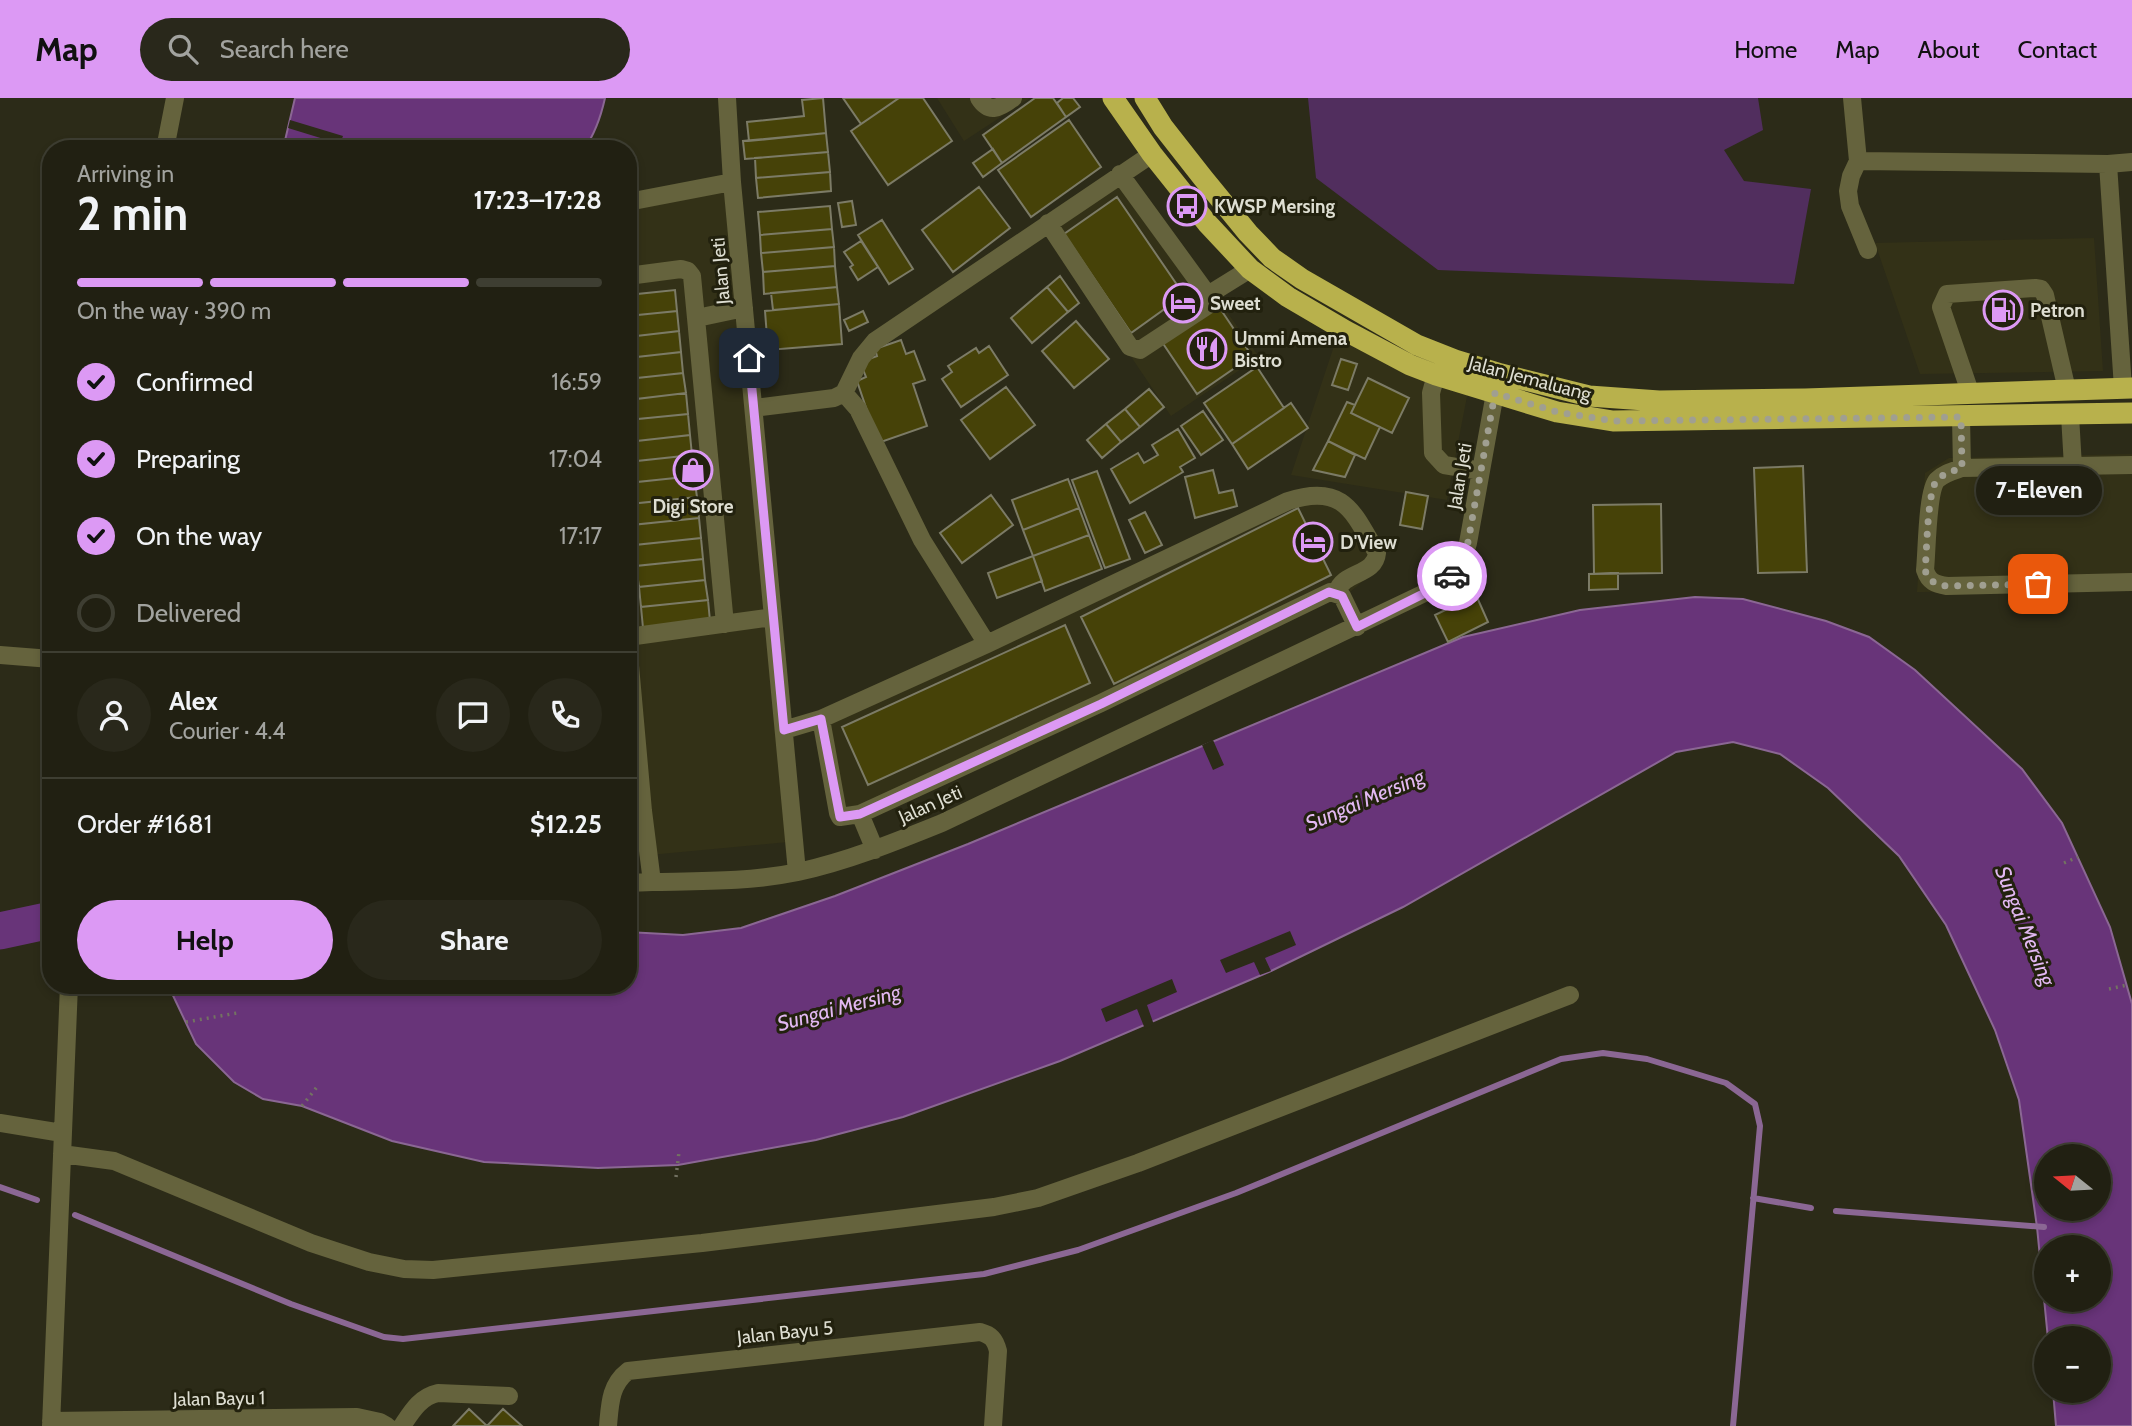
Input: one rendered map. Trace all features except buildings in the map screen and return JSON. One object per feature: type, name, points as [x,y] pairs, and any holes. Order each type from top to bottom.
[{"type":"highway","name":"Jalan Jemaluang","points":[[1113,98],[1152,154],[1207,223],[1250,269],[1289,297],[1346,331],[1410,365],[1436,375],[1557,412],[1613,421],[2132,413]]},
{"type":"highway","name":"Jalan Jemaluang","points":[[1145,98],[1163,127],[1203,178],[1272,258],[1358,313],[1417,345],[1455,360],[1562,391],[1616,400],[1805,399],[2127,388]]},
{"type":"street","points":[[167,140],[175,98]]},
{"type":"street","name":"Jalan Jeti","points":[[727,98],[732,182],[797,872],[874,850],[954,817],[1433,589],[1454,574],[1462,562],[1495,393]]},
{"type":"street","points":[[979,98],[983,105],[991,109],[1000,108],[1013,98]]},
{"type":"street","points":[[1852,98],[1858,161],[1848,191],[1850,206],[1868,250]]},
{"type":"street","points":[[754,408],[834,398],[844,393],[861,358],[875,341],[1152,154]]},
{"type":"street","points":[[1858,161],[2132,162]]},
{"type":"street","points":[[2108,164],[2127,388]]},
{"type":"street","points":[[1048,223],[1130,347],[1140,350],[1207,306],[1208,295],[1120,174]]},
{"type":"street","points":[[637,200],[732,182]]},
{"type":"street","points":[[637,275],[681,269],[692,276],[724,624]]},
{"type":"street","points":[[1208,295],[1250,269]]},
{"type":"street","points":[[1970,392],[1941,307],[1942,300],[1947,294],[2035,288],[2041,289],[2045,295],[2067,390]]},
{"type":"street","points":[[697,318],[744,308]]},
{"type":"street","points":[[1436,375],[1431,393],[1433,453],[1444,465],[1481,471]]},
{"type":"street","points":[[844,393],[858,409],[922,540],[987,644]]},
{"type":"street","points":[[2070,415],[2073,467]]},
{"type":"street","points":[[1961,417],[1962,468]]},
{"type":"street","points":[[2132,465],[1962,468],[1944,474],[1934,483],[1931,496],[1925,570],[1928,579],[1947,586],[2132,582]]},
{"type":"street","points":[[784,730],[821,719],[1305,495],[1337,499],[1347,505],[1377,553],[1376,561],[1371,567],[1344,580],[1336,592]]},
{"type":"street","points":[[821,719],[838,813],[845,818],[860,814],[1101,704],[1329,592],[1342,596],[1357,627]]},
{"type":"street","points":[[637,636],[773,617]]},
{"type":"street","points":[[0,655],[42,658]]},
{"type":"street","points":[[637,744],[652,882]]},
{"type":"street","points":[[860,814],[874,850]]},
{"type":"street","points":[[637,883],[726,881],[797,872]]},
{"type":"street","points":[[51,1424],[69,994]]},
{"type":"street","points":[[62,1154],[114,1161],[311,1243],[369,1262],[404,1269],[433,1270],[702,1243],[993,1207],[1038,1198],[1138,1163],[1570,995]]},
{"type":"street","points":[[0,1124],[62,1133]]},
{"type":"street","name":"Jalan Bayu 5","points":[[608,1426],[611,1397],[617,1380],[628,1371],[980,1332],[995,1341],[998,1351],[993,1426]]},
{"type":"street","points":[[401,1426],[417,1404],[427,1396],[438,1393],[509,1396]]},
{"type":"street","name":"Jalan Bayu 1","points":[[51,1424],[357,1417],[387,1426]]},
{"type":"path","points":[[2064,863],[2078,857]]},
{"type":"path","points":[[2109,989],[2127,985]]},
{"type":"path","points":[[186,1022],[237,1013]]},
{"type":"path","points":[[302,1106],[317,1087]]},
{"type":"path","points":[[676,1177],[679,1152]]},
{"type":"shaded area","points":[[937,98],[1030,98],[964,141]]},
{"type":"shaded area","points":[[1308,98],[1758,98],[1763,130],[1724,150],[1744,181],[1811,189],[1794,284],[1438,270],[1316,178]]},
{"type":"shaded area","points":[[1130,176],[1259,357],[1171,416],[1047,232]]},
{"type":"shaded area","points":[[724,189],[788,842],[637,856],[637,204]]},
{"type":"shaded area","points":[[2094,238],[2103,371],[1920,374],[1875,243]]},
{"type":"shaded area","points":[[1338,334],[1468,391],[1447,500],[1291,475]]},
{"type":"shaded area","points":[[2132,454],[2132,591],[1917,592],[1925,473],[1949,458]]},
{"type":"shaded area","points":[[1291,493],[1339,494],[1376,570],[1350,592],[1018,751],[842,825],[814,716]]},
{"type":"water","points":[[295,98],[605,98],[589,140],[285,140]]},
{"type":"water","name":"Sungai Mersing","points":[[1695,597],[1743,599],[1826,621],[1869,637],[1915,670],[2022,769],[2062,823],[2110,927],[2132,1004],[2132,1426],[2056,1426],[2054,1403],[2111,1403],[2111,1326],[2047,1326],[2045,1312],[2111,1312],[2111,1235],[2038,1235],[2036,1222],[2111,1221],[2111,1144],[2034,1144],[2034,1206],[2019,1100],[1995,1030],[1946,925],[1899,856],[1828,788],[1780,754],[1733,742],[1676,752],[1403,907],[1271,971],[1060,1061],[903,1117],[816,1140],[678,1165],[598,1168],[484,1162],[392,1141],[302,1106],[263,1099],[234,1082],[196,1044],[172,994],[637,994],[637,932],[683,935],[741,928],[835,896],[968,844],[1463,637],[1580,610]]},
{"type":"pier","points":[[290,120],[343,136],[342,140],[327,140],[288,128]]},
{"type":"pier","points":[[1213,740],[1224,765],[1213,770],[1202,745]]},
{"type":"pier","points":[[1290,931],[1296,945],[1265,958],[1271,971],[1260,975],[1254,962],[1226,973],[1220,960]]},
{"type":"pier","points":[[1172,979],[1177,992],[1147,1005],[1154,1025],[1145,1029],[1137,1009],[1106,1022],[1101,1009]]},
{"type":"waterway","points":[[0,931],[42,922]]},
{"type":"waterway","points":[[75,1215],[291,1304],[384,1337],[403,1339],[984,1274],[1078,1250],[1236,1193],[1561,1059],[1603,1053],[1647,1059],[1726,1083],[1755,1104],[1760,1126],[1733,1426]]},
{"type":"waterway","points":[[0,1187],[37,1200]]},
{"type":"waterway","points":[[1753,1198],[1811,1208]]},
{"type":"waterway","points":[[1836,1211],[2044,1227]]},
{"type":"way so far","points":[[1452,576],[1462,562],[1468,542],[1495,393],[1557,412],[1613,421],[1961,417],[1962,468],[1944,474],[1934,483],[1931,496],[1925,570],[1928,579],[1947,586],[2038,584]]},
{"type":"place","name":"KWSP Mersing","points":[[1187,206]]},
{"type":"place","name":"Sweet","points":[[1183,303]]},
{"type":"place","name":"Petron","points":[[2003,310]]},
{"type":"place","name":"Ummi Amena Bistro","points":[[1207,349]]},
{"type":"place","name":"Digi Store","points":[[693,470]]},
{"type":"place","name":"D'View","points":[[1313,542]]},
{"type":"place","name":"7-Eleven","points":[[2038,584]]},
{"type":"route","points":[[749,358],[784,730],[821,719],[840,817],[860,814],[1101,704],[1329,592],[1342,596],[1357,627],[1433,589],[1452,576]]}]
